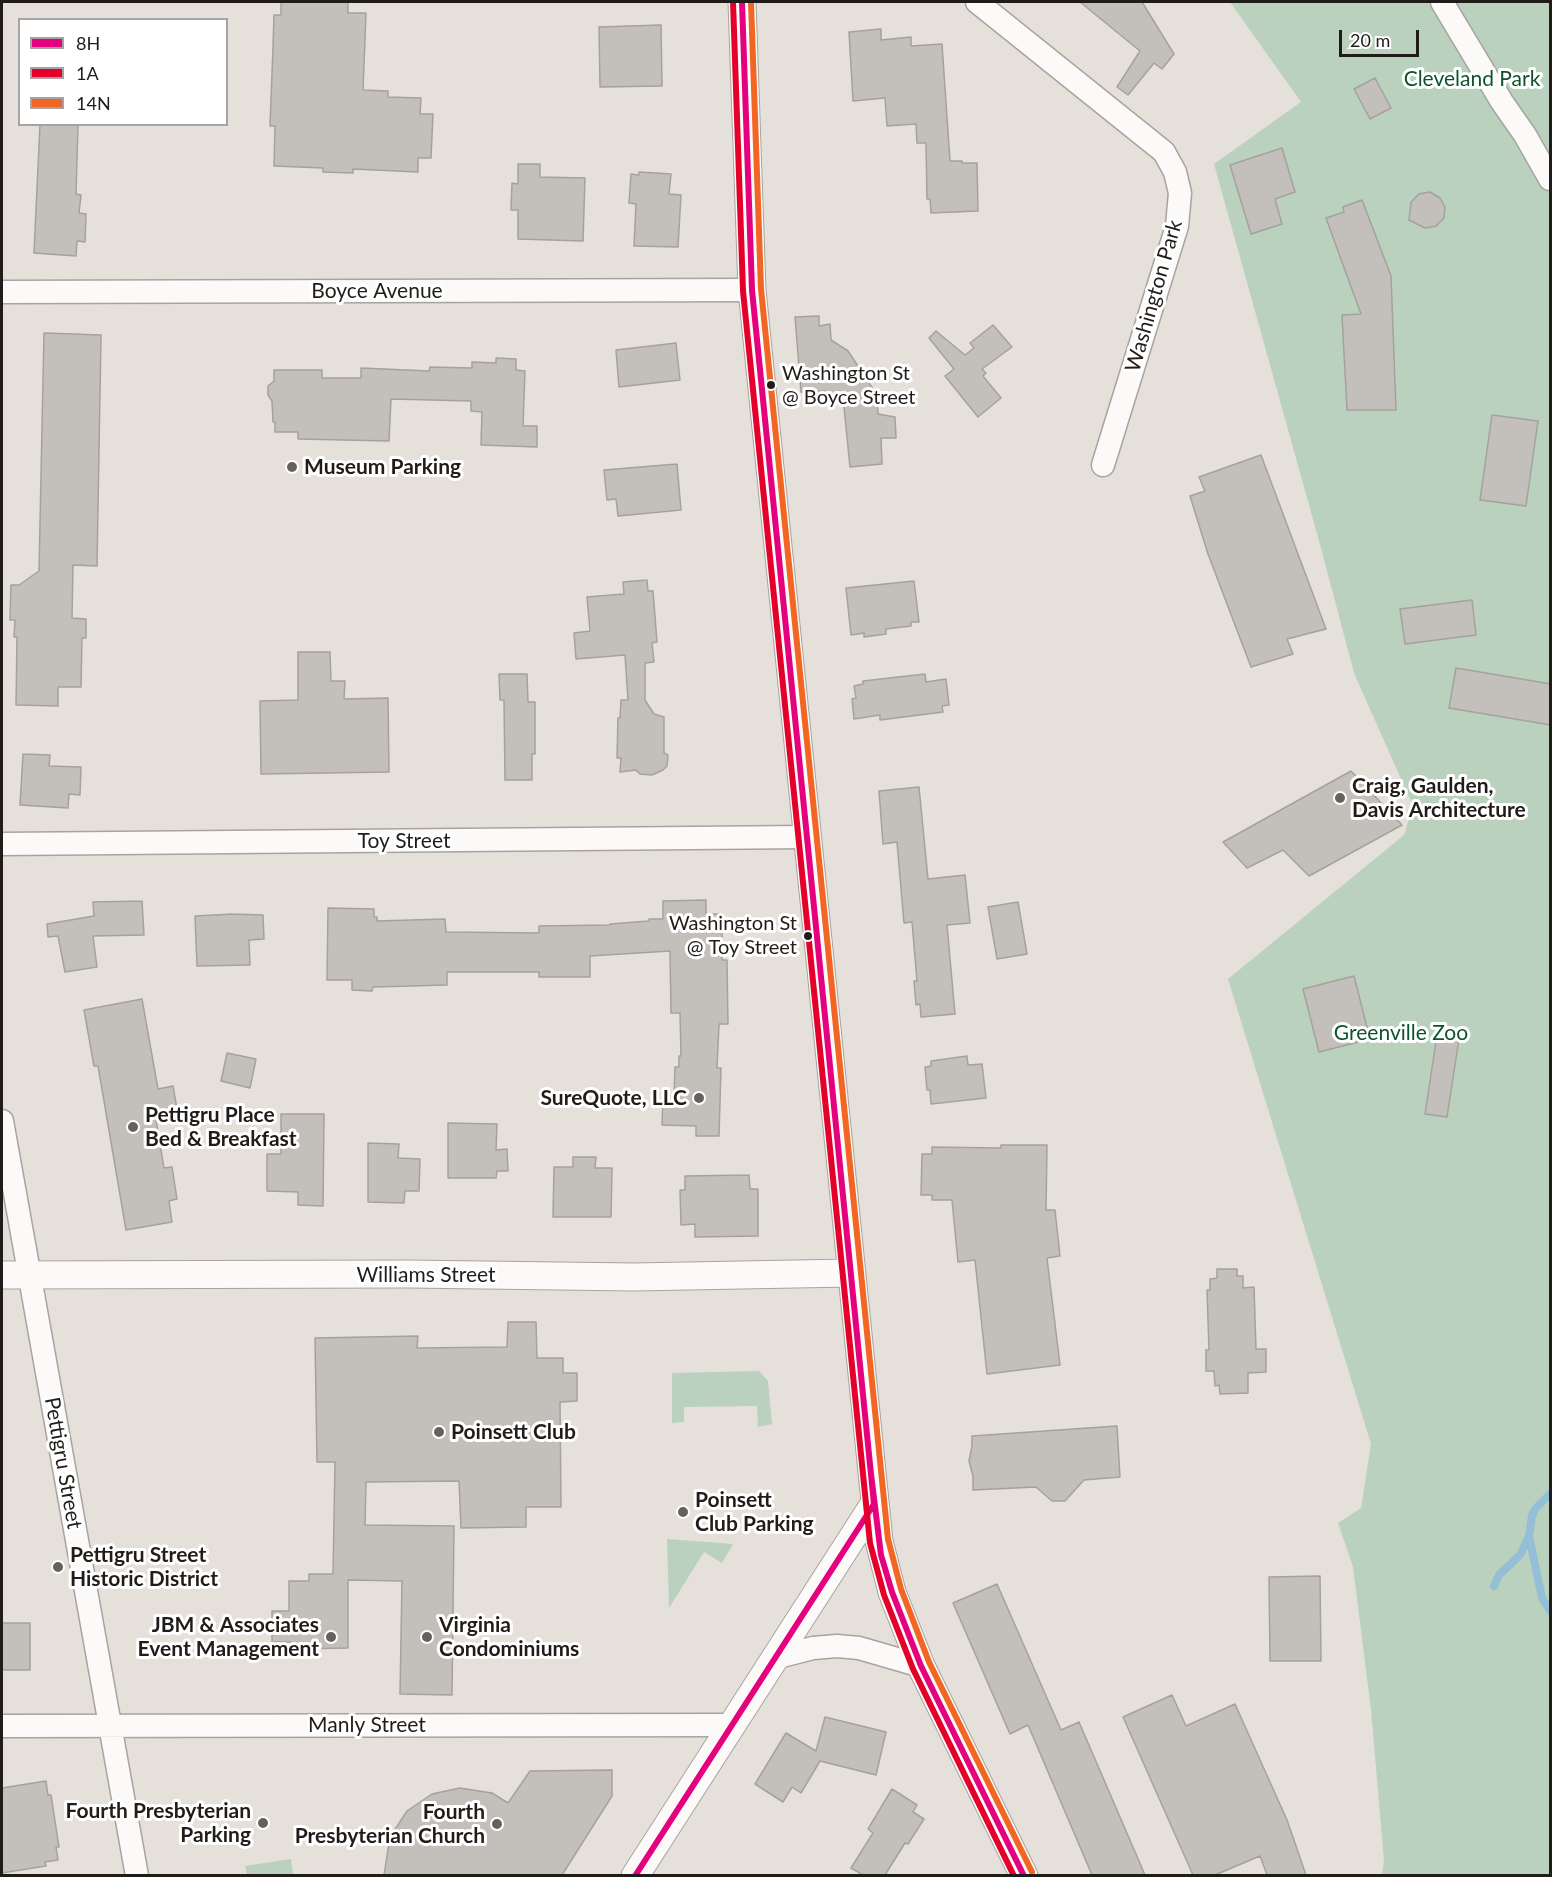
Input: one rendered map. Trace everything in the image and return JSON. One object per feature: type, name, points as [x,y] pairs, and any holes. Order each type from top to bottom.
[{"type":"street","points":[[741,2],[752,290],[850,1273],[881,1555],[892,1592],[921,1666],[1024,1875]]},
{"type":"street","name":"Washington Park","points":[[977,2],[1164,152],[1175,172],[1180,193],[1177,226],[1103,465]]},
{"type":"street","points":[[1442,2],[1551,179]]},
{"type":"street","name":"Boyce Avenue","points":[[2,292],[752,290]]},
{"type":"street","name":"Toy Street","points":[[2,844],[807,837]]},
{"type":"street","name":"Pettigru Street","points":[[2,1121],[137,1875]]},
{"type":"street","name":"Williams Street","points":[[2,1275],[408,1274],[633,1277],[850,1273]]},
{"type":"street","points":[[635,1875],[874,1504]]},
{"type":"street","points":[[774,1658],[813,1648],[837,1646],[859,1648],[921,1666]]},
{"type":"street","name":"Manly Street","points":[[2,1726],[732,1725]]},
{"type":"green space","name":"Greenville Zoo","points":[[1230,2],[1550,2],[1550,1875],[1382,1875],[1384,1860],[1371,1710],[1353,1567],[1338,1523],[1361,1508],[1371,1444],[1228,979],[1404,835],[1413,806],[1354,673],[1214,164],[1301,102]]},
{"type":"green space","points":[[759,1371],[768,1381],[772,1424],[758,1427],[757,1406],[684,1407],[684,1422],[672,1423],[672,1373]]},
{"type":"green space","points":[[667,1539],[733,1544],[722,1563],[704,1552],[669,1608]]},
{"type":"green space","points":[[291,1859],[293,1875],[247,1875],[245,1866]]},
{"type":"building","points":[[281,2],[348,2],[348,13],[366,13],[363,90],[388,91],[388,97],[421,98],[420,114],[433,114],[431,158],[418,158],[418,172],[353,169],[353,173],[323,172],[323,168],[274,166],[275,126],[270,126],[274,15],[281,15]]},
{"type":"building","points":[[1080,2],[1142,2],[1174,54],[1162,69],[1154,63],[1128,95],[1117,87],[1140,51]]},
{"type":"building","points":[[661,25],[662,86],[600,87],[599,27]]},
{"type":"building","points":[[881,29],[881,40],[911,37],[911,46],[942,44],[950,161],[977,163],[978,211],[931,213],[930,199],[927,199],[926,143],[917,143],[916,124],[887,126],[885,98],[853,101],[849,32]]},
{"type":"building","points":[[1375,78],[1391,108],[1370,119],[1354,89]]},
{"type":"building","points":[[40,126],[78,126],[76,194],[81,195],[79,213],[86,214],[85,242],[77,241],[76,256],[34,253]]},
{"type":"building","points":[[1282,148],[1295,192],[1275,199],[1282,224],[1251,234],[1230,165]]},
{"type":"building","points":[[518,164],[540,164],[540,177],[585,178],[583,241],[518,239],[518,210],[511,210],[512,183],[518,184]]},
{"type":"building","points":[[639,172],[671,174],[669,194],[681,195],[678,247],[634,246],[636,204],[629,203],[631,174],[639,175]]},
{"type":"building","points":[[1430,192],[1440,198],[1445,207],[1444,218],[1436,226],[1425,228],[1409,220],[1411,202],[1419,194]]},
{"type":"building","points":[[1362,200],[1391,276],[1396,410],[1347,410],[1342,315],[1361,314],[1326,218],[1344,212],[1343,207]]},
{"type":"building","points":[[819,316],[819,326],[830,324],[831,340],[848,351],[877,395],[878,414],[895,417],[896,438],[881,438],[882,464],[850,467],[844,407],[825,391],[801,392],[795,317]]},
{"type":"building","points":[[993,325],[1012,347],[982,369],[986,373],[983,376],[1001,398],[978,417],[945,376],[954,369],[929,338],[936,331],[965,355],[974,348],[970,343]]},
{"type":"building","points":[[44,333],[101,335],[97,566],[73,565],[72,618],[86,619],[86,638],[82,638],[81,687],[58,687],[58,706],[16,705],[17,637],[14,637],[15,620],[10,620],[11,585],[19,585],[39,571]]},
{"type":"building","points":[[676,343],[680,380],[619,387],[616,350]]},
{"type":"building","points":[[496,358],[516,359],[516,370],[525,371],[523,426],[537,426],[537,447],[481,445],[482,412],[471,411],[471,401],[391,399],[389,441],[298,439],[298,432],[275,432],[272,401],[268,395],[268,386],[274,381],[274,370],[322,370],[322,378],[361,378],[361,368],[429,371],[430,367],[472,368],[472,362],[496,363]]},
{"type":"building","points":[[1492,415],[1538,421],[1526,506],[1480,500]]},
{"type":"building","points":[[1261,455],[1326,629],[1287,639],[1293,654],[1251,667],[1208,554],[1190,496],[1205,491],[1199,477]]},
{"type":"building","points":[[677,464],[681,510],[618,516],[616,499],[607,500],[604,470]]},
{"type":"building","points":[[647,580],[648,591],[653,591],[657,642],[652,643],[654,662],[645,663],[645,700],[654,714],[664,717],[664,753],[668,755],[667,766],[652,775],[640,774],[636,770],[620,772],[621,758],[617,758],[618,718],[620,718],[621,700],[628,700],[625,655],[576,659],[574,633],[590,631],[587,597],[624,594],[623,582]]},
{"type":"building","points":[[914,581],[919,622],[911,622],[911,626],[886,629],[886,634],[864,637],[864,633],[851,635],[846,588]]},
{"type":"building","points":[[1472,600],[1476,635],[1405,644],[1400,609]]},
{"type":"building","points":[[298,652],[330,652],[331,681],[345,681],[344,699],[388,698],[389,772],[261,774],[260,701],[298,700]]},
{"type":"building","points":[[1456,668],[1551,684],[1551,725],[1449,708]]},
{"type":"building","points":[[499,674],[527,674],[528,702],[535,702],[535,754],[532,754],[532,780],[505,780],[504,700],[500,700]]},
{"type":"building","points":[[925,674],[926,682],[946,679],[949,705],[942,706],[943,712],[880,720],[880,715],[854,719],[852,699],[856,698],[854,686],[863,684],[863,681]]},
{"type":"building","points":[[23,754],[50,755],[49,766],[81,767],[80,795],[69,794],[68,808],[20,805]]},
{"type":"building","name":"Craig, Gaulden, Davis Architecture","points":[[1351,771],[1402,825],[1309,876],[1283,850],[1247,868],[1223,842]]},
{"type":"building","points":[[919,787],[928,879],[965,875],[970,923],[947,925],[955,1014],[921,1017],[920,1004],[916,1005],[914,981],[917,981],[912,922],[904,923],[897,842],[883,844],[879,791]]},
{"type":"building","points":[[706,900],[706,914],[719,914],[719,917],[722,917],[722,960],[727,960],[728,1024],[719,1024],[717,1068],[721,1068],[719,1136],[696,1136],[696,1126],[662,1125],[663,1096],[674,1096],[675,1067],[679,1067],[679,1056],[681,1056],[680,1013],[671,1013],[670,951],[590,956],[590,977],[539,977],[539,972],[447,972],[447,985],[373,987],[372,991],[352,990],[352,980],[327,980],[328,908],[374,909],[374,917],[377,917],[377,921],[445,919],[446,932],[539,933],[539,926],[610,925],[663,919],[663,901]]},
{"type":"building","points":[[142,901],[144,935],[93,936],[97,967],[65,972],[58,936],[48,937],[47,924],[94,916],[93,902]]},
{"type":"building","points":[[1018,902],[1027,954],[997,959],[988,907]]},
{"type":"building","points":[[263,915],[264,939],[249,940],[250,965],[197,966],[195,916]]},
{"type":"building","points":[[1354,976],[1370,1039],[1319,1052],[1303,989]]},
{"type":"building","points":[[142,999],[158,1089],[173,1086],[177,1109],[155,1113],[164,1168],[172,1167],[177,1199],[169,1201],[172,1222],[126,1230],[98,1066],[94,1066],[84,1010]]},
{"type":"building","points":[[1437,1035],[1459,1039],[1447,1117],[1425,1114]]},
{"type":"building","points":[[227,1053],[256,1059],[250,1088],[221,1081]]},
{"type":"building","points":[[967,1056],[968,1065],[982,1064],[986,1098],[931,1104],[925,1067],[931,1066],[931,1061]]},
{"type":"building","points":[[281,1114],[324,1114],[323,1206],[298,1205],[298,1192],[267,1191],[267,1154],[281,1154]]},
{"type":"building","points":[[448,1123],[497,1124],[496,1150],[507,1149],[508,1171],[497,1171],[496,1178],[448,1178]]},
{"type":"building","points":[[368,1143],[399,1144],[398,1158],[420,1159],[419,1191],[405,1191],[404,1203],[368,1202]]},
{"type":"building","points":[[1001,1145],[1047,1145],[1046,1210],[1055,1210],[1060,1256],[1047,1258],[1060,1365],[987,1374],[975,1260],[958,1262],[952,1200],[932,1200],[932,1195],[921,1195],[922,1154],[932,1154],[932,1147],[1001,1148]]},
{"type":"building","points":[[573,1157],[596,1157],[595,1168],[612,1168],[611,1217],[553,1217],[554,1167],[573,1167]]},
{"type":"building","points":[[749,1175],[750,1189],[758,1189],[758,1236],[695,1237],[695,1224],[681,1225],[680,1190],[685,1190],[685,1176]]},
{"type":"building","points":[[1217,1269],[1237,1269],[1237,1276],[1243,1276],[1243,1288],[1254,1287],[1256,1349],[1266,1349],[1266,1372],[1248,1373],[1248,1393],[1220,1394],[1219,1385],[1215,1386],[1214,1371],[1206,1371],[1206,1350],[1209,1350],[1207,1290],[1210,1290],[1210,1279],[1217,1278]]},
{"type":"building","name":"Poinsett Club","points":[[508,1322],[536,1322],[537,1358],[563,1358],[563,1373],[577,1373],[577,1401],[560,1402],[561,1507],[526,1507],[526,1527],[461,1528],[459,1481],[366,1482],[365,1525],[454,1526],[452,1695],[400,1694],[402,1581],[348,1580],[348,1648],[291,1649],[291,1642],[272,1642],[272,1611],[289,1611],[289,1581],[309,1581],[309,1574],[333,1574],[335,1462],[317,1462],[315,1338],[418,1336],[417,1348],[507,1347]]},
{"type":"building","points":[[1117,1426],[1120,1477],[1084,1480],[1065,1501],[1052,1501],[1036,1487],[973,1490],[973,1476],[969,1461],[972,1436]]},
{"type":"building","points":[[1320,1576],[1321,1661],[1270,1661],[1269,1577]]},
{"type":"building","points":[[997,1584],[1061,1730],[1079,1722],[1145,1875],[1092,1875],[1028,1725],[1010,1734],[953,1603]]},
{"type":"building","points":[[2,1623],[30,1623],[30,1670],[2,1670]]},
{"type":"building","points":[[1172,1695],[1186,1726],[1235,1704],[1287,1820],[1306,1875],[1267,1875],[1260,1856],[1215,1875],[1193,1875],[1123,1717]]},
{"type":"building","points":[[825,1717],[886,1732],[876,1775],[820,1761],[801,1793],[792,1787],[783,1802],[755,1784],[786,1733],[816,1751]]},
{"type":"building","name":"Fourth Presbyterian Church","points":[[612,1770],[612,1796],[562,1875],[384,1875],[390,1837],[407,1811],[432,1794],[460,1788],[492,1793],[508,1803],[530,1771]]},
{"type":"building","points":[[46,1781],[48,1795],[51,1795],[59,1847],[56,1847],[58,1860],[45,1862],[46,1866],[2,1873],[2,1788]]},
{"type":"building","points":[[892,1789],[917,1805],[913,1812],[924,1819],[908,1844],[905,1843],[885,1875],[863,1875],[851,1868],[873,1833],[868,1829]]},
{"type":"waterway","points":[[1550,1494],[1535,1509],[1529,1536],[1542,1598],[1550,1611]]},
{"type":"waterway","points":[[1494,1586],[1499,1575],[1520,1555],[1529,1536]]},
{"type":"transit line","name":"1A","points":[[733,2],[743,291],[870,1543],[884,1595],[913,1669],[1014,1876]]},
{"type":"transit line","name":"8H","points":[[635,1876],[874,1504],[752,290],[742,2]]},
{"type":"transit line","name":"14N","points":[[751,2],[761,289],[888,1539],[901,1589],[929,1662],[1032,1872]]},
{"type":"transit line","name":"8H","points":[[871,1474],[881,1555],[892,1592],[921,1666],[1024,1876]]},
{"type":"place","name":"Washington St @ Boyce Street","points":[[771,385]]},
{"type":"place","name":"Museum Parking","points":[[292,467]]},
{"type":"place","name":"Craig, Gaulden, Davis Architecture","points":[[1340,798]]},
{"type":"place","name":"Washington St @ Toy Street","points":[[808,936]]},
{"type":"place","name":"SureQuote, LLC","points":[[699,1098]]},
{"type":"place","name":"Pettigru Place Bed & Breakfast","points":[[133,1127]]},
{"type":"place","name":"Poinsett Club","points":[[439,1432]]},
{"type":"place","name":"Poinsett Club Parking","points":[[683,1512]]},
{"type":"place","name":"Pettigru Street Historic District","points":[[58,1567]]},
{"type":"place","name":"JBM & Associates Event Management","points":[[331,1637]]},
{"type":"place","name":"Virginia Condominiums","points":[[427,1637]]},
{"type":"place","name":"Fourth Presbyterian Parking","points":[[263,1823]]},
{"type":"place","name":"Fourth Presbyterian Church","points":[[497,1824]]},
{"type":"park label","name":"Cleveland Park","points":[[1472,79]]}]
